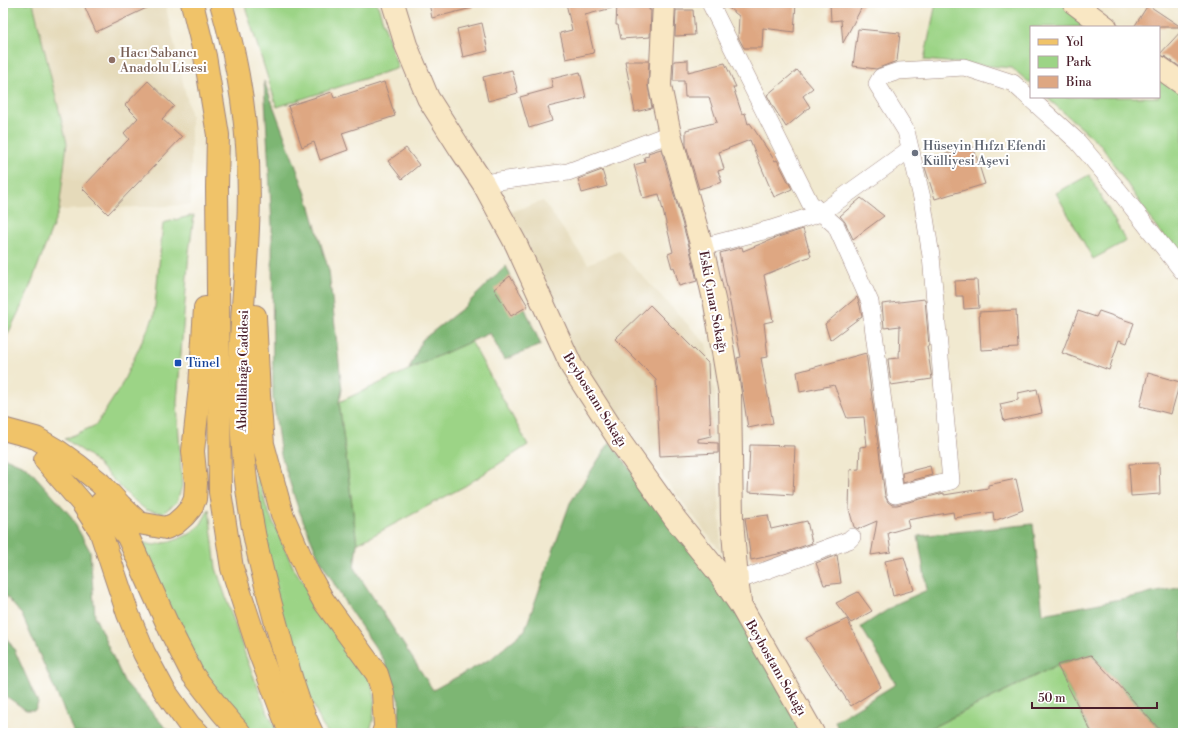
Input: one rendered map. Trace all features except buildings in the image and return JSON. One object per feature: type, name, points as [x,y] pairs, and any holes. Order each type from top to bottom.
[{"type":"main road","name":"Abdullahağa Caddesi","points":[[192,3],[204,56],[218,135],[217,198],[220,492],[232,568],[260,654],[290,733]]},
{"type":"main road","name":"Abdullahağa Caddesi","points":[[221,3],[228,31],[246,125],[249,173],[248,227],[240,364],[242,434],[249,504],[258,554],[287,666],[305,720],[312,733]]},
{"type":"main road","points":[[3,431],[36,438],[53,448],[100,483],[139,523],[166,528],[175,524],[184,516],[191,508],[195,499],[196,483],[193,451],[200,379],[211,230],[211,208],[217,198]]},
{"type":"main road","points":[[246,264],[256,319],[259,396],[263,444],[282,514],[307,572],[323,600],[378,674],[383,693],[385,727],[383,733]]},
{"type":"main road","points":[[3,431],[78,482],[103,505],[128,537],[171,632],[193,675],[240,733]]},
{"type":"main road","points":[[45,460],[82,503],[100,530],[128,614],[144,653],[164,690],[190,726],[198,733]]},
{"type":"street","name":"Beybostanı Sokağı","points":[[393,3],[406,45],[428,98],[484,183],[516,244],[572,367],[621,443],[676,520],[718,572],[741,606],[813,733]]},
{"type":"street","name":"Eski Çınar Sokağı","points":[[664,3],[660,86],[670,134],[702,247],[715,304],[730,394],[732,519],[736,581],[741,606]]},
{"type":"street","points":[[710,3],[810,203],[836,226],[870,302],[895,495],[951,481],[931,256],[922,198],[906,130],[877,84],[881,77],[899,71],[964,67],[1013,83],[1078,142],[1120,192],[1183,272]]},
{"type":"street","points":[[1074,3],[1105,26]]},
{"type":"street","points":[[1160,68],[1183,84]]},
{"type":"street","points":[[484,183],[568,172],[670,134]]},
{"type":"street","points":[[702,247],[771,229],[821,213],[910,149]]},
{"type":"street","points":[[736,581],[852,537]]},
{"type":"shaded area","name":"Hacı Sabancı Anadolu Lisesi","points":[[33,3],[165,3],[191,117],[191,205],[59,210],[67,143]]},
{"type":"shaded area","points":[[543,201],[588,264],[619,251],[706,344],[715,395],[721,552],[579,368],[511,212]]},
{"type":"green space","points":[[3,3],[33,3],[67,143],[59,210],[26,297],[3,344]]},
{"type":"green space","points":[[244,3],[377,3],[398,68],[277,107]]},
{"type":"green space","points":[[936,3],[1072,3],[1101,26],[1030,26],[1030,83],[1012,68],[924,60]]},
{"type":"green space","points":[[1160,73],[1183,95],[1183,266],[1100,144],[1047,98],[1160,98]]},
{"type":"green space","points":[[264,81],[306,194],[329,271],[342,390],[339,402],[357,544],[354,568],[433,690],[492,658],[525,630],[570,503],[610,442],[759,642],[803,733],[397,733],[400,704],[384,660],[347,606],[318,556],[298,508],[281,455],[273,400],[272,225]]},
{"type":"green space","points":[[1089,175],[1126,241],[1093,259],[1056,193]]},
{"type":"green space","points":[[194,215],[189,252],[177,403],[182,486],[177,502],[163,513],[146,510],[129,496],[90,456],[65,439],[96,425],[120,388],[154,316],[163,223]]},
{"type":"green space","points":[[506,266],[541,345],[504,360],[490,333],[409,369],[422,340],[463,308]]},
{"type":"green space","points":[[471,341],[528,445],[465,486],[357,544],[339,402]]},
{"type":"green space","points":[[249,440],[266,506],[294,569],[369,676],[375,697],[373,721],[369,733],[328,733],[322,725],[299,672],[278,612]]},
{"type":"green space","points":[[3,457],[28,468],[70,515],[90,551],[95,617],[124,681],[170,733],[74,733],[22,615],[6,596],[3,595]]},
{"type":"green space","points":[[209,509],[216,568],[246,657],[267,711],[278,733],[249,733],[209,684],[135,541],[154,545],[173,541],[190,534],[201,524]]},
{"type":"green space","points":[[1033,524],[1043,614],[1183,587],[1183,733],[1163,733],[1091,655],[1057,665],[921,733],[839,733],[835,721],[896,684],[861,627],[898,603],[927,590],[918,536]]},
{"type":"green space","points":[[3,633],[14,649],[38,703],[35,710],[26,710],[3,694]]},
{"type":"green space","points":[[1057,665],[1091,733],[921,733]]},
{"type":"place","name":"Hacı Sabancı Anadolu Lisesi","points":[[112,60]]},
{"type":"place","name":"Hüseyin Hıfzı Efendi Külliyesi Aşevi","points":[[915,153]]},
{"type":"place","name":"Tünel","points":[[178,363]]}]
